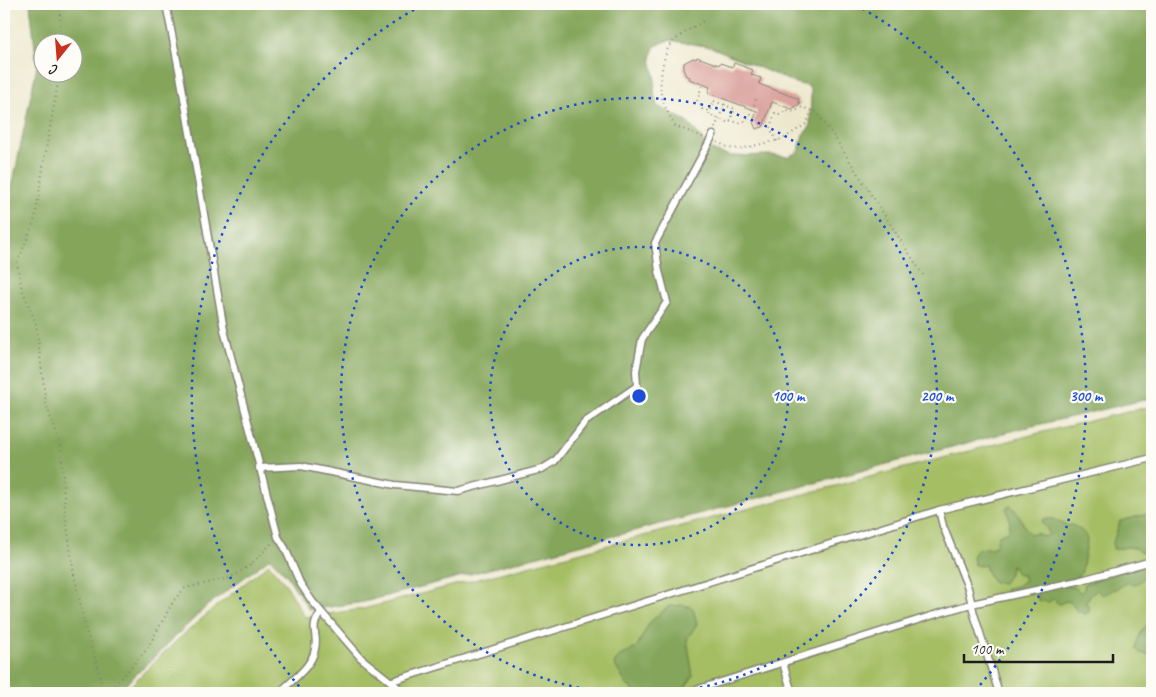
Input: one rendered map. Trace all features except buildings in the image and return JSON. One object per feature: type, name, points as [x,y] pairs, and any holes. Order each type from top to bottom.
[{"type":"lane","points":[[4,4],[4,10]]},
{"type":"lane","points":[[166,4],[184,94],[224,330],[278,537],[285,548],[300,583],[312,601],[361,658],[405,693]]},
{"type":"lane","points":[[259,468],[301,466],[395,485],[458,491],[542,469],[554,461],[585,422],[638,386],[636,371],[642,338],[667,302],[655,243],[712,137]]},
{"type":"lane","points":[[392,681],[938,510],[1152,458]]},
{"type":"lane","points":[[938,510],[963,573],[999,693]]},
{"type":"lane","points":[[690,693],[971,604],[1078,581],[1152,561]]},
{"type":"lane","points":[[279,693],[310,661],[315,650],[315,622],[321,612]]},
{"type":"lane","points":[[783,663],[792,693]]},
{"type":"path","points":[[59,4],[60,32]]},
{"type":"path","points":[[705,20],[670,45],[662,68],[661,94],[666,110],[675,126],[712,137],[729,148],[740,149],[783,139],[806,124],[812,111]]},
{"type":"path","points":[[58,82],[44,155],[35,218],[18,264],[22,289],[36,323],[46,404],[61,446],[65,511],[74,575],[103,693]]},
{"type":"path","points":[[702,86],[697,100],[702,109],[710,112]]},
{"type":"path","points":[[730,120],[738,123],[748,120],[756,99]]},
{"type":"path","points":[[714,101],[724,105],[734,109],[729,123],[709,115],[714,101]]},
{"type":"path","points":[[712,137],[726,101]]},
{"type":"path","points":[[777,140],[770,128],[775,113],[779,115],[787,110],[794,112],[802,108],[817,113],[923,275]]},
{"type":"path","points":[[108,693],[147,649],[174,600],[186,588],[230,578],[249,566],[278,537]]},
{"type":"green space","points":[[30,4],[1152,4],[1152,398],[1020,429],[364,602],[309,610],[288,577],[270,558],[208,605],[117,693],[4,693],[4,225],[34,82],[82,82],[82,32],[33,32]],"holes":[[[668,40],[711,47],[795,83],[808,86],[811,91],[810,127],[803,134],[799,151],[788,157],[772,155],[731,156],[716,152],[704,144],[699,135],[686,121],[657,106],[654,93],[655,76],[651,59],[654,47]]]},
{"type":"green space","points":[[1152,406],[1152,693],[124,693],[158,658],[231,594],[269,564],[287,586],[305,617],[363,609],[1039,433]]},
{"type":"green space","points":[[1010,506],[1017,512],[1031,535],[1036,533],[1045,537],[1049,534],[1042,523],[1043,519],[1053,519],[1068,526],[1072,525],[1083,532],[1087,543],[1082,572],[1079,576],[1065,582],[1066,586],[1074,587],[1083,592],[1085,584],[1152,564],[1152,575],[1145,576],[1137,583],[1127,583],[1103,595],[1097,590],[1089,597],[1086,603],[1089,607],[1089,612],[1085,614],[1076,610],[1072,603],[1067,601],[1059,604],[1053,599],[1049,602],[1039,601],[1037,593],[1004,595],[1006,589],[1017,586],[1025,580],[1023,575],[1018,575],[1011,565],[1010,573],[1003,583],[994,582],[989,576],[985,565],[978,566],[974,564],[973,557],[977,549],[995,547],[999,535],[1004,532],[1007,533],[1010,524],[1006,508]]},
{"type":"green space","points":[[1152,513],[1152,556],[1131,547],[1113,549],[1120,521]]},
{"type":"green space","points":[[684,605],[693,608],[697,624],[687,639],[693,676],[684,689],[663,693],[636,693],[626,684],[614,664],[620,656],[636,648],[650,622],[669,606]]},
{"type":"green space","points":[[1152,622],[1152,655],[1140,653],[1136,649],[1139,637],[1145,627]]}]
